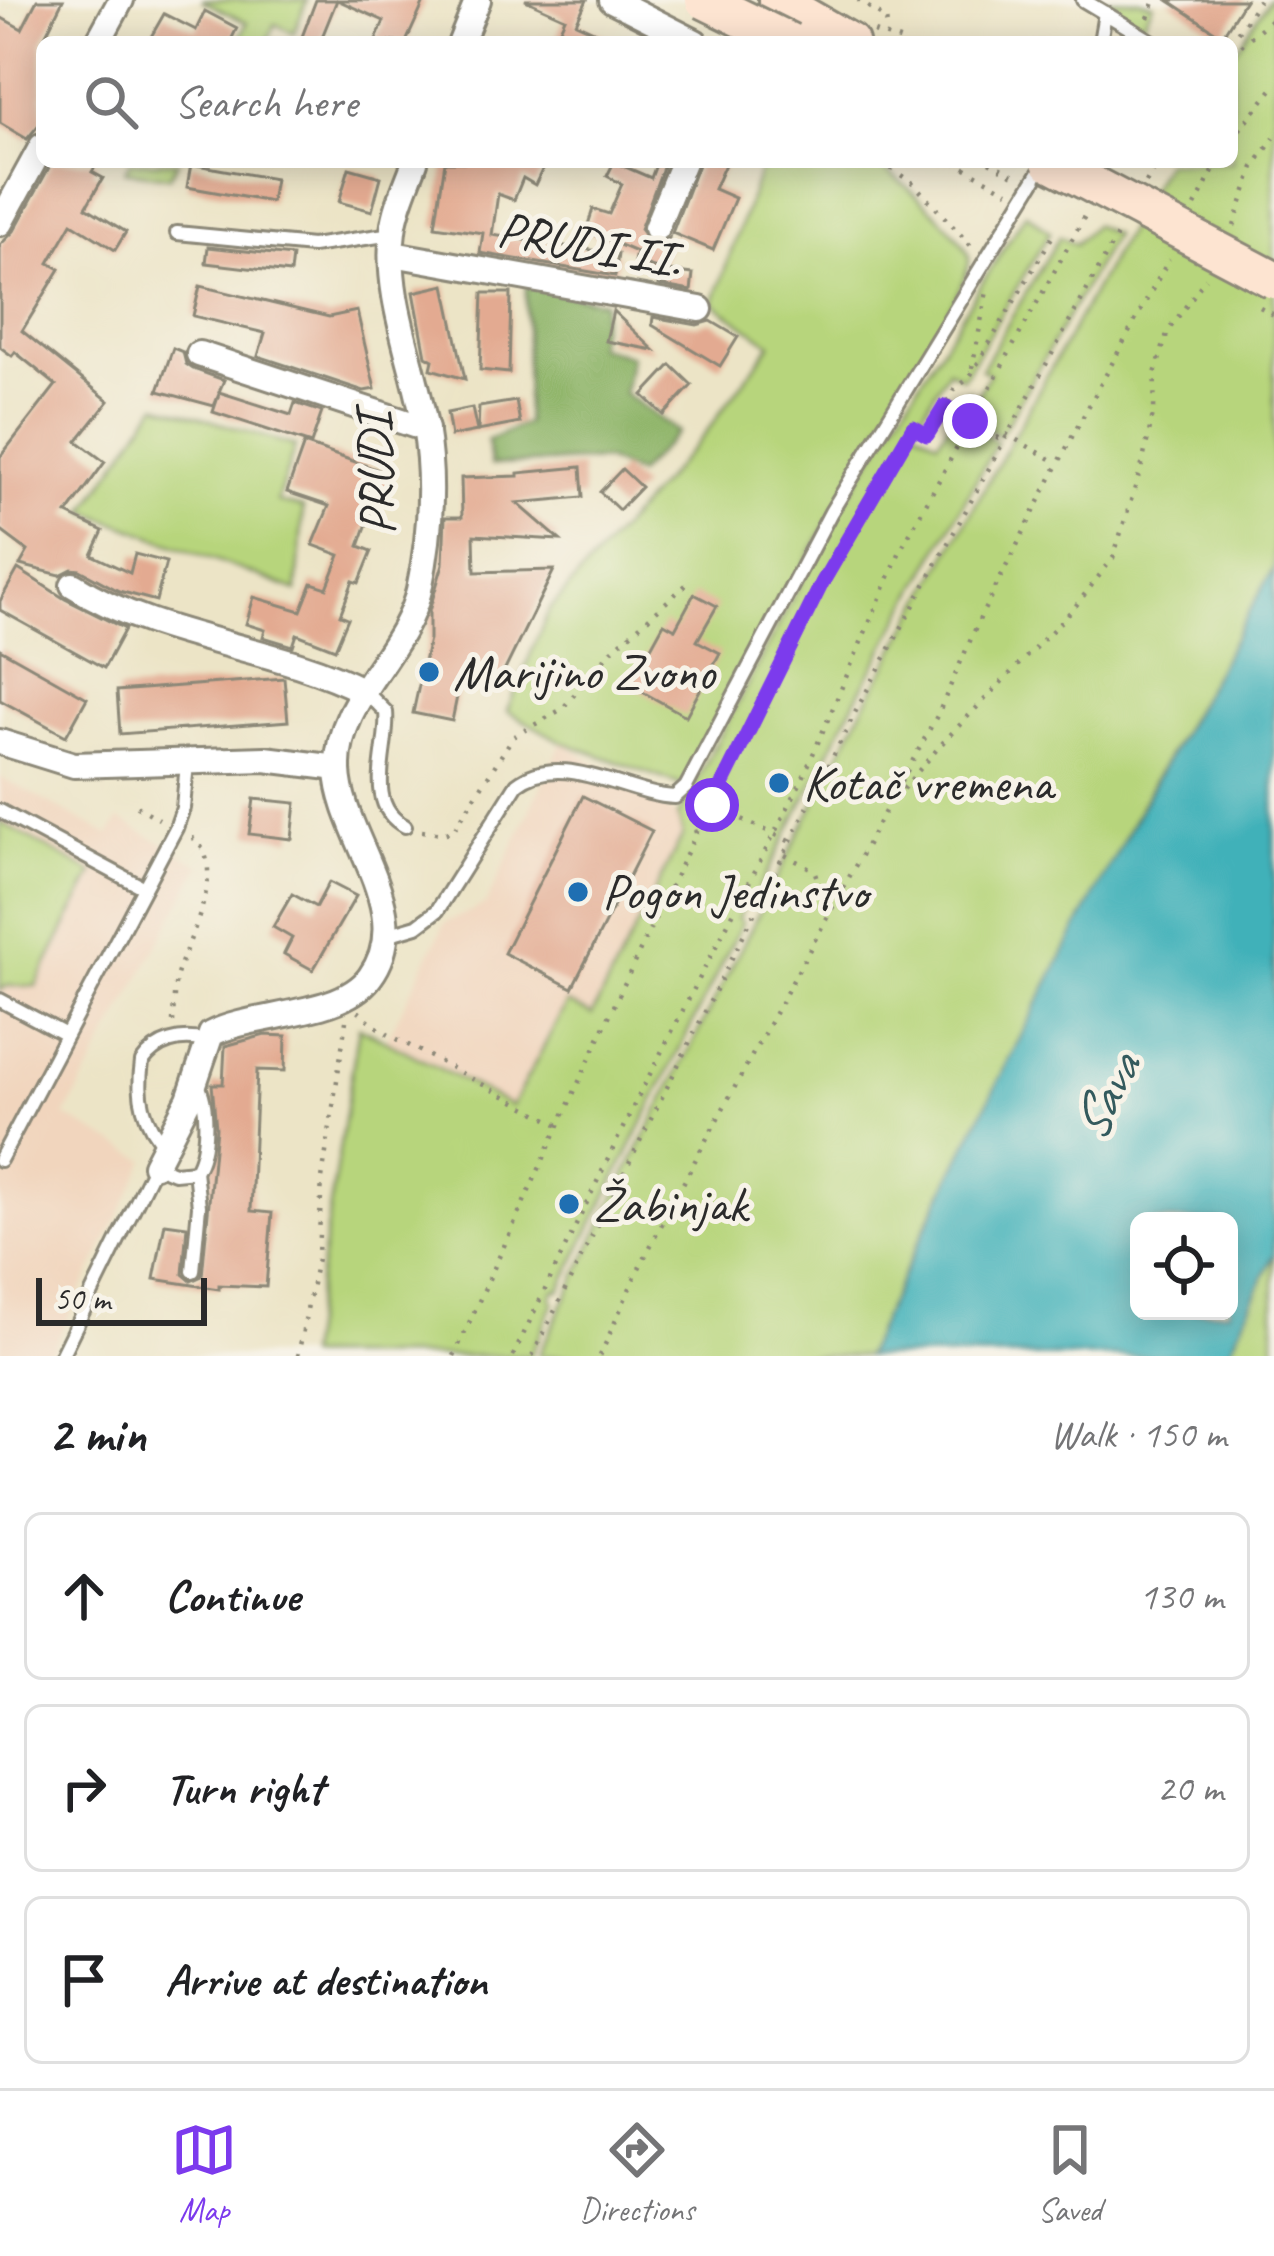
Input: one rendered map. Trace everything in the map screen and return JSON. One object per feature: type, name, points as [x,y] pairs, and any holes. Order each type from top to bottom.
[{"type":"main road","points":[[704,0],[778,36]]},
{"type":"main road","points":[[777,0],[838,35]]},
{"type":"main road","points":[[1040,168],[1274,280]]},
{"type":"street","points":[[101,36],[121,0]]},
{"type":"street","points":[[463,36],[478,0]]},
{"type":"street","points":[[612,0],[683,36]]},
{"type":"street","points":[[741,36],[764,0]]},
{"type":"street","points":[[0,223],[36,157]]},
{"type":"street","name":"PRUDI","points":[[338,768],[345,728],[409,617],[427,533],[426,429],[398,306],[393,244],[413,168]]},
{"type":"street","points":[[656,228],[681,168]]},
{"type":"street","name":"PRUDI II.","points":[[393,244],[700,309]]},
{"type":"street","points":[[199,354],[426,429]]},
{"type":"street","points":[[73,585],[129,615],[310,666],[364,691]]},
{"type":"street","points":[[0,742],[74,765],[278,760],[338,768],[346,810],[378,886],[383,936],[374,974],[347,998],[218,1030],[205,1040],[195,1080],[160,1156]]},
{"type":"lane","points":[[1082,0],[1143,36]]},
{"type":"lane","points":[[1101,36],[1106,13]]},
{"type":"lane","points":[[383,936],[417,926],[437,911],[517,784],[529,776],[562,770],[658,796],[675,797],[683,790],[831,512],[1037,168]]},
{"type":"lane","points":[[177,232],[312,246],[393,244]]},
{"type":"lane","points":[[364,691],[386,712],[379,778],[387,809],[405,826]]},
{"type":"lane","points":[[0,1160],[176,828],[187,762]]},
{"type":"lane","points":[[0,811],[143,888]]},
{"type":"lane","points":[[0,1000],[66,1035]]},
{"type":"lane","points":[[195,1171],[174,1173],[160,1156],[142,1107],[140,1074],[147,1054],[172,1040],[205,1040]]},
{"type":"lane","points":[[193,1271],[199,1207],[195,1171],[202,1161],[205,1106],[195,1080]]},
{"type":"lane","points":[[61,1356],[160,1156]]},
{"type":"path","points":[[858,0],[886,19],[888,33]]},
{"type":"path","points":[[1235,36],[1259,0]]},
{"type":"path","points":[[1238,47],[1274,17]]},
{"type":"path","points":[[1238,132],[1274,87]]},
{"type":"path","points":[[1232,236],[1254,167],[1274,138]]},
{"type":"path","points":[[890,168],[913,183],[984,260],[988,300],[969,378]]},
{"type":"path","points":[[965,168],[1007,190]]},
{"type":"path","points":[[1147,182],[1155,168]]},
{"type":"path","points":[[1190,216],[1215,168]]},
{"type":"path","points":[[514,1356],[634,1105],[802,781],[880,594],[1087,212]]},
{"type":"path","points":[[532,1356],[859,705],[1125,221]]},
{"type":"path","points":[[454,1356],[783,658],[913,427],[927,435],[955,389],[969,378],[1055,232]]},
{"type":"path","points":[[600,1356],[689,1172],[938,714],[1058,464],[1170,256]]},
{"type":"path","points":[[887,807],[1074,608],[1113,558],[1142,466],[1154,410],[1155,374],[1168,332],[1216,264]]},
{"type":"path","points":[[945,406],[1058,464]]},
{"type":"path","points":[[856,497],[867,505]]},
{"type":"path","points":[[405,826],[442,834],[453,831],[513,736],[562,710],[613,650],[688,583]]},
{"type":"path","points":[[683,790],[697,836]]},
{"type":"path","points":[[702,800],[791,842]]},
{"type":"path","points":[[136,806],[198,842],[206,853],[208,871],[192,944],[178,974],[172,1040]]},
{"type":"path","points":[[784,854],[814,869],[830,912]]},
{"type":"path","points":[[347,998],[382,1031],[559,1125]]},
{"type":"path","points":[[298,1356],[318,1253],[322,1179],[345,1047],[347,998]]},
{"type":"shaded area","points":[[562,742],[678,816],[683,835],[592,1016],[567,1004],[512,1107],[386,1041],[445,923],[486,904]]},
{"type":"shaded area","points":[[0,777],[109,835],[119,819],[201,865],[65,1116],[146,1160],[49,1356],[0,1356]]},
{"type":"green space","points":[[201,0],[307,0],[294,33],[275,24],[270,36],[240,36],[247,23]]},
{"type":"green space","points":[[1097,0],[1139,0],[1153,4],[1141,28]]},
{"type":"green space","points":[[1269,0],[1274,0],[1274,568],[1153,782],[932,1213],[865,1356],[538,1356],[865,704],[1162,168],[1238,168],[1238,46]]},
{"type":"green space","points":[[127,168],[174,168],[169,177]]},
{"type":"green space","points":[[761,168],[882,168],[942,220],[969,257],[956,297],[854,473],[686,787],[562,742],[507,711],[549,610],[705,434],[771,344],[713,303]]},
{"type":"green space","points":[[1026,213],[1050,232],[963,378],[948,370],[914,427],[938,441],[954,415],[997,442],[854,703],[752,903],[746,903],[738,918],[742,923],[560,1290],[554,1290],[554,1302],[530,1356],[306,1356],[359,1027],[512,1106],[567,1003],[592,1015],[683,835],[678,816],[836,516]]},
{"type":"green space","points":[[1094,225],[1114,235],[1000,436],[956,410],[968,391],[977,396],[989,374],[981,369],[1059,237],[1075,244]]},
{"type":"green space","points":[[526,286],[604,302],[597,346],[631,356],[624,393],[678,432],[637,474],[605,460],[491,465],[487,441],[526,423]]},
{"type":"green space","points":[[157,404],[295,446],[277,502],[303,508],[297,591],[85,511]]},
{"type":"green space","points":[[0,822],[93,873],[36,986],[6,986],[0,991]]},
{"type":"green space","points":[[1274,1254],[1274,1356],[1227,1356]]},
{"type":"water","name":"Sava","points":[[1274,568],[1274,1254],[1227,1356],[865,1356],[1011,1056]]},
{"type":"building","points":[[37,0],[63,0],[45,36],[36,36],[36,128],[27,139],[0,123],[0,17],[22,29]]},
{"type":"building","points":[[316,0],[337,0],[322,36],[302,36]]},
{"type":"building","points":[[337,0],[425,0],[409,36],[378,36],[384,21]]},
{"type":"building","points":[[525,0],[587,0],[576,23],[605,36],[557,36],[565,18]]},
{"type":"building","points":[[1168,0],[1245,0],[1222,36]]},
{"type":"building","points":[[205,11],[237,28],[233,36],[151,36],[164,14],[196,30]]},
{"type":"building","points":[[49,168],[94,168],[92,172],[103,178],[86,207],[126,232],[115,250],[72,223],[49,263],[60,269],[22,331],[109,401],[77,441],[105,462],[67,514],[103,531],[92,555],[130,573],[135,554],[166,562],[156,601],[119,591],[80,570],[60,575],[20,565],[28,551],[0,530],[0,457],[56,385],[15,352],[12,356],[0,347],[0,245],[14,231]]},
{"type":"building","points":[[190,168],[275,179],[271,202],[187,187]]},
{"type":"building","points":[[349,168],[381,177],[372,211],[339,202]]},
{"type":"building","points":[[444,168],[543,168],[535,185],[523,178],[514,200],[498,194],[492,235],[618,254],[615,276],[480,253],[483,233],[435,226]]},
{"type":"building","points":[[611,168],[628,168],[651,178],[655,168],[663,168],[640,229],[651,244],[669,238],[660,270],[634,262],[636,252],[586,231],[593,209],[609,214],[622,184],[607,176]]},
{"type":"building","points":[[697,168],[723,168],[714,189],[735,198],[713,250],[672,233]]},
{"type":"building","points":[[208,247],[292,256],[290,273],[206,263]]},
{"type":"building","points":[[660,270],[693,274],[691,291],[658,285]]},
{"type":"building","points":[[445,285],[465,379],[431,369],[433,360],[426,356],[414,292]]},
{"type":"building","points":[[200,286],[329,317],[357,311],[375,389],[364,391],[258,356],[265,333],[193,316]]},
{"type":"building","points":[[483,293],[511,293],[509,373],[480,370]]},
{"type":"building","points":[[613,311],[654,350],[606,341]]},
{"type":"building","points":[[653,317],[697,325],[711,321],[738,337],[720,366],[652,325]]},
{"type":"building","points":[[173,348],[183,352],[193,369],[224,380],[219,392],[291,415],[295,403],[322,412],[311,444],[213,412],[219,394],[214,406],[158,391]]},
{"type":"building","points":[[671,365],[692,385],[664,415],[643,395]]},
{"type":"building","points":[[516,401],[520,423],[478,431],[479,407]]},
{"type":"building","points":[[472,408],[477,431],[451,436],[447,413]]},
{"type":"building","points":[[304,444],[390,474],[359,546],[372,551],[340,615],[348,618],[335,649],[297,634],[293,646],[263,637],[265,630],[246,624],[254,597],[301,611],[312,583],[327,588],[340,555],[313,545],[329,506],[287,492]]},
{"type":"building","points":[[581,467],[583,497],[517,503],[560,540],[474,535],[475,572],[554,570],[499,682],[460,682],[452,721],[413,713],[429,639],[429,611],[443,564],[445,517],[462,517],[461,478]]},
{"type":"building","points":[[622,469],[641,487],[619,510],[600,492]]},
{"type":"building","points":[[18,569],[125,629],[104,668],[0,610],[0,601]]},
{"type":"building","points":[[694,594],[717,606],[697,641],[720,653],[686,716],[630,685],[664,623],[675,629]]},
{"type":"building","points":[[0,649],[87,698],[66,736],[0,700]]},
{"type":"building","points":[[284,678],[288,721],[120,734],[117,691]]},
{"type":"building","name":"Pogon Jedinstvo","points":[[583,796],[652,831],[572,988],[504,953]]},
{"type":"building","points":[[254,799],[296,803],[292,839],[249,834]]},
{"type":"building","points":[[329,882],[356,896],[313,970],[284,954],[292,938],[273,927],[292,894],[316,907]]},
{"type":"building","points":[[265,1035],[286,1036],[285,1071],[257,1070],[251,1211],[272,1213],[266,1287],[219,1285],[219,1289],[154,1279],[165,1223],[187,1226],[183,1274],[191,1281],[202,1276],[216,1128],[212,1084],[223,1084],[225,1046]]},
{"type":"place","name":"Marijino Zvono","points":[[429,672]]},
{"type":"place","name":"Kotač vremena","points":[[779,783]]},
{"type":"place","name":"Pogon Jedinstvo","points":[[578,892]]},
{"type":"place","name":"Žabinjak","points":[[569,1204]]},
{"type":"route","points":[[712,805],[822,583],[913,427],[927,435],[945,406],[970,421]]}]
